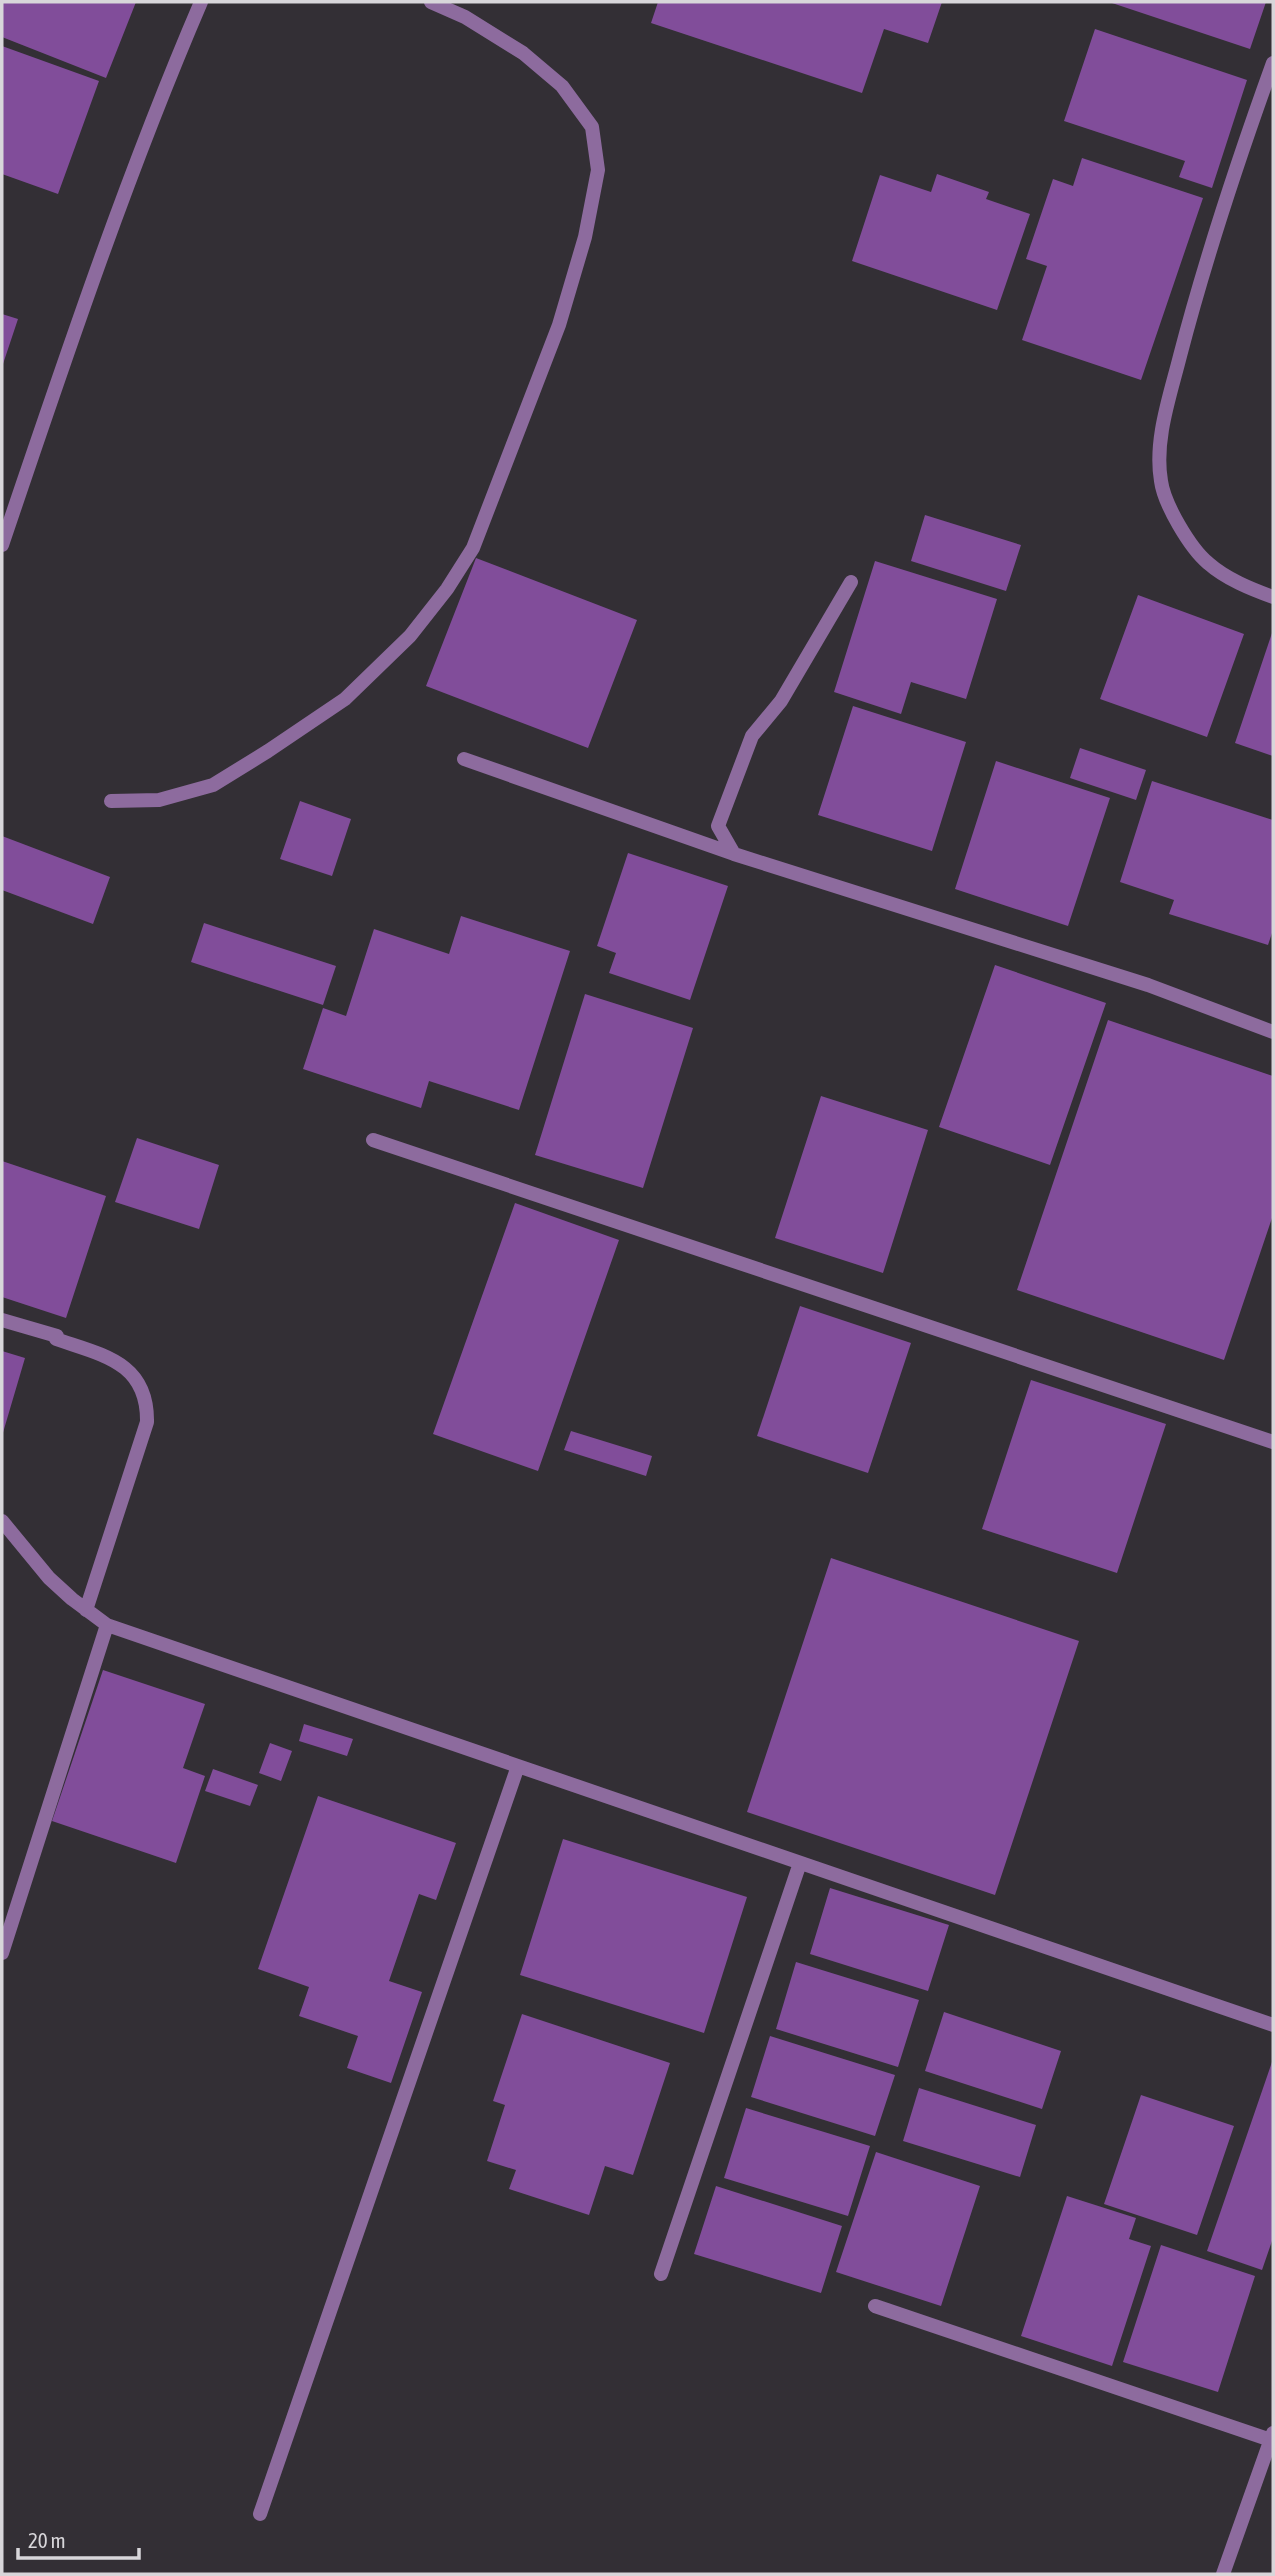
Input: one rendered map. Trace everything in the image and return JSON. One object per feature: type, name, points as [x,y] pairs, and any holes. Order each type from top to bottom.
[{"type":"street","points":[[2,545],[89,286],[162,94],[201,2]]},
{"type":"street","points":[[111,801],[159,800],[214,785],[345,699],[410,636],[447,589],[473,548],[559,325],[585,237],[598,170],[592,127],[562,86],[523,53],[465,17],[431,2]]},
{"type":"street","points":[[1273,63],[1232,174],[1199,282],[1166,413],[1159,454],[1161,483],[1174,514],[1193,546],[1207,563],[1245,587],[1273,597]]},
{"type":"street","points":[[734,854],[718,826],[752,736],[781,701],[851,583]]},
{"type":"street","points":[[464,759],[734,854],[1148,985],[1273,1032]]},
{"type":"street","points":[[373,1140],[1273,1442]]},
{"type":"street","points":[[2,1320],[57,1336],[56,1339],[121,1363],[137,1382],[147,1405],[147,1422],[86,1610]]},
{"type":"street","points":[[2,1521],[49,1578],[107,1625],[1273,2025]]},
{"type":"street","points":[[2,1953],[107,1625]]},
{"type":"street","points":[[260,2514],[518,1766]]},
{"type":"street","points":[[661,2274],[800,1863]]},
{"type":"street","points":[[875,2306],[1272,2436],[1223,2574]]},
{"type":"building","points":[[2,2],[136,2],[106,78],[2,37]]},
{"type":"building","points":[[658,2],[942,2],[928,43],[884,29],[862,93],[651,23]]},
{"type":"building","points":[[1109,2],[1266,2],[1250,49]]},
{"type":"building","points":[[1095,29],[1247,80],[1212,188],[1179,177],[1185,161],[1064,121]]},
{"type":"building","points":[[2,46],[99,81],[58,194],[2,174]]},
{"type":"building","points":[[1082,158],[1203,198],[1141,380],[1022,340],[1047,266],[1026,259],[1053,179],[1073,186]]},
{"type":"building","points":[[937,174],[989,192],[986,199],[1030,214],[997,310],[852,261],[880,175],[931,192]]},
{"type":"building","points":[[2,314],[18,319],[2,367]]},
{"type":"building","points":[[925,515],[1021,545],[1006,591],[911,561]]},
{"type":"building","points":[[476,558],[637,620],[588,748],[426,686]]},
{"type":"building","points":[[875,561],[997,599],[966,699],[911,682],[901,714],[834,692]]},
{"type":"building","points":[[1138,595],[1244,634],[1207,737],[1100,699]]},
{"type":"building","points":[[1273,630],[1273,756],[1235,743]]},
{"type":"building","points":[[853,706],[966,742],[932,851],[818,815]]},
{"type":"building","points":[[1080,748],[1146,770],[1136,800],[1070,778]]},
{"type":"building","points":[[996,761],[1110,798],[1068,926],[955,889]]},
{"type":"building","points":[[1152,781],[1273,820],[1273,930],[1268,945],[1169,914],[1174,900],[1120,882]]},
{"type":"building","points":[[300,801],[351,819],[332,876],[280,859]]},
{"type":"building","points":[[2,836],[110,877],[93,924],[2,890]]},
{"type":"building","points":[[628,853],[728,886],[690,1000],[609,973],[616,953],[597,946]]},
{"type":"building","points":[[461,916],[570,951],[519,1110],[429,1081],[421,1108],[303,1069],[323,1008],[346,1016],[374,929],[449,954]]},
{"type":"building","points":[[204,923],[336,966],[323,1005],[191,962]]},
{"type":"building","points":[[995,965],[1106,1003],[1050,1165],[939,1127]]},
{"type":"building","points":[[585,994],[693,1028],[643,1188],[535,1155]]},
{"type":"building","points":[[1108,1020],[1273,1076],[1273,1215],[1224,1360],[1017,1290]]},
{"type":"building","points":[[821,1096],[928,1130],[883,1273],[775,1238]]},
{"type":"building","points":[[137,1138],[219,1165],[199,1229],[115,1202]]},
{"type":"building","points":[[2,1161],[106,1196],[66,1318],[2,1297]]},
{"type":"building","points":[[515,1203],[619,1240],[538,1471],[433,1434]]},
{"type":"building","points":[[800,1306],[911,1343],[868,1473],[757,1436]]},
{"type":"building","points":[[2,1351],[25,1358],[2,1436]]},
{"type":"building","points":[[1031,1380],[1166,1424],[1117,1573],[982,1529]]},
{"type":"building","points":[[571,1431],[652,1456],[646,1476],[564,1450]]},
{"type":"building","points":[[831,1558],[1079,1641],[995,1895],[747,1812]]},
{"type":"building","points":[[103,1670],[205,1704],[183,1768],[205,1776],[176,1863],[52,1821]]},
{"type":"building","points":[[304,1724],[353,1739],[347,1756],[299,1741]]},
{"type":"building","points":[[270,1743],[292,1751],[281,1781],[259,1773]]},
{"type":"building","points":[[213,1769],[258,1785],[250,1806],[205,1791]]},
{"type":"building","points":[[318,1796],[456,1843],[436,1900],[419,1894],[389,1981],[422,1992],[391,2083],[347,2068],[358,2036],[299,2016],[309,1987],[258,1969]]},
{"type":"building","points":[[563,1839],[747,1897],[704,2033],[520,1975]]},
{"type":"building","points":[[830,1888],[949,1925],[928,1991],[810,1954]]},
{"type":"building","points":[[796,1962],[919,2000],[898,2067],[776,2029]]},
{"type":"building","points":[[944,2012],[1061,2051],[1042,2109],[925,2071]]},
{"type":"building","points":[[522,2014],[670,2063],[633,2175],[605,2166],[589,2215],[509,2189],[516,2170],[487,2161],[505,2105],[493,2101]]},
{"type":"building","points":[[770,2036],[895,2075],[875,2136],[751,2097]]},
{"type":"building","points":[[1273,2059],[1273,2238],[1262,2270],[1207,2251]]},
{"type":"building","points":[[919,2088],[1036,2125],[1020,2177],[903,2141]]},
{"type":"building","points":[[1141,2095],[1234,2126],[1197,2235],[1104,2204]]},
{"type":"building","points":[[746,2108],[870,2146],[848,2216],[724,2178]]},
{"type":"building","points":[[876,2152],[980,2186],[941,2306],[836,2272]]},
{"type":"building","points":[[716,2186],[842,2226],[821,2293],[694,2254]]},
{"type":"building","points":[[1067,2196],[1136,2218],[1129,2239],[1151,2246],[1112,2366],[1021,2336]]},
{"type":"building","points":[[1161,2245],[1255,2276],[1218,2392],[1123,2362]]}]
